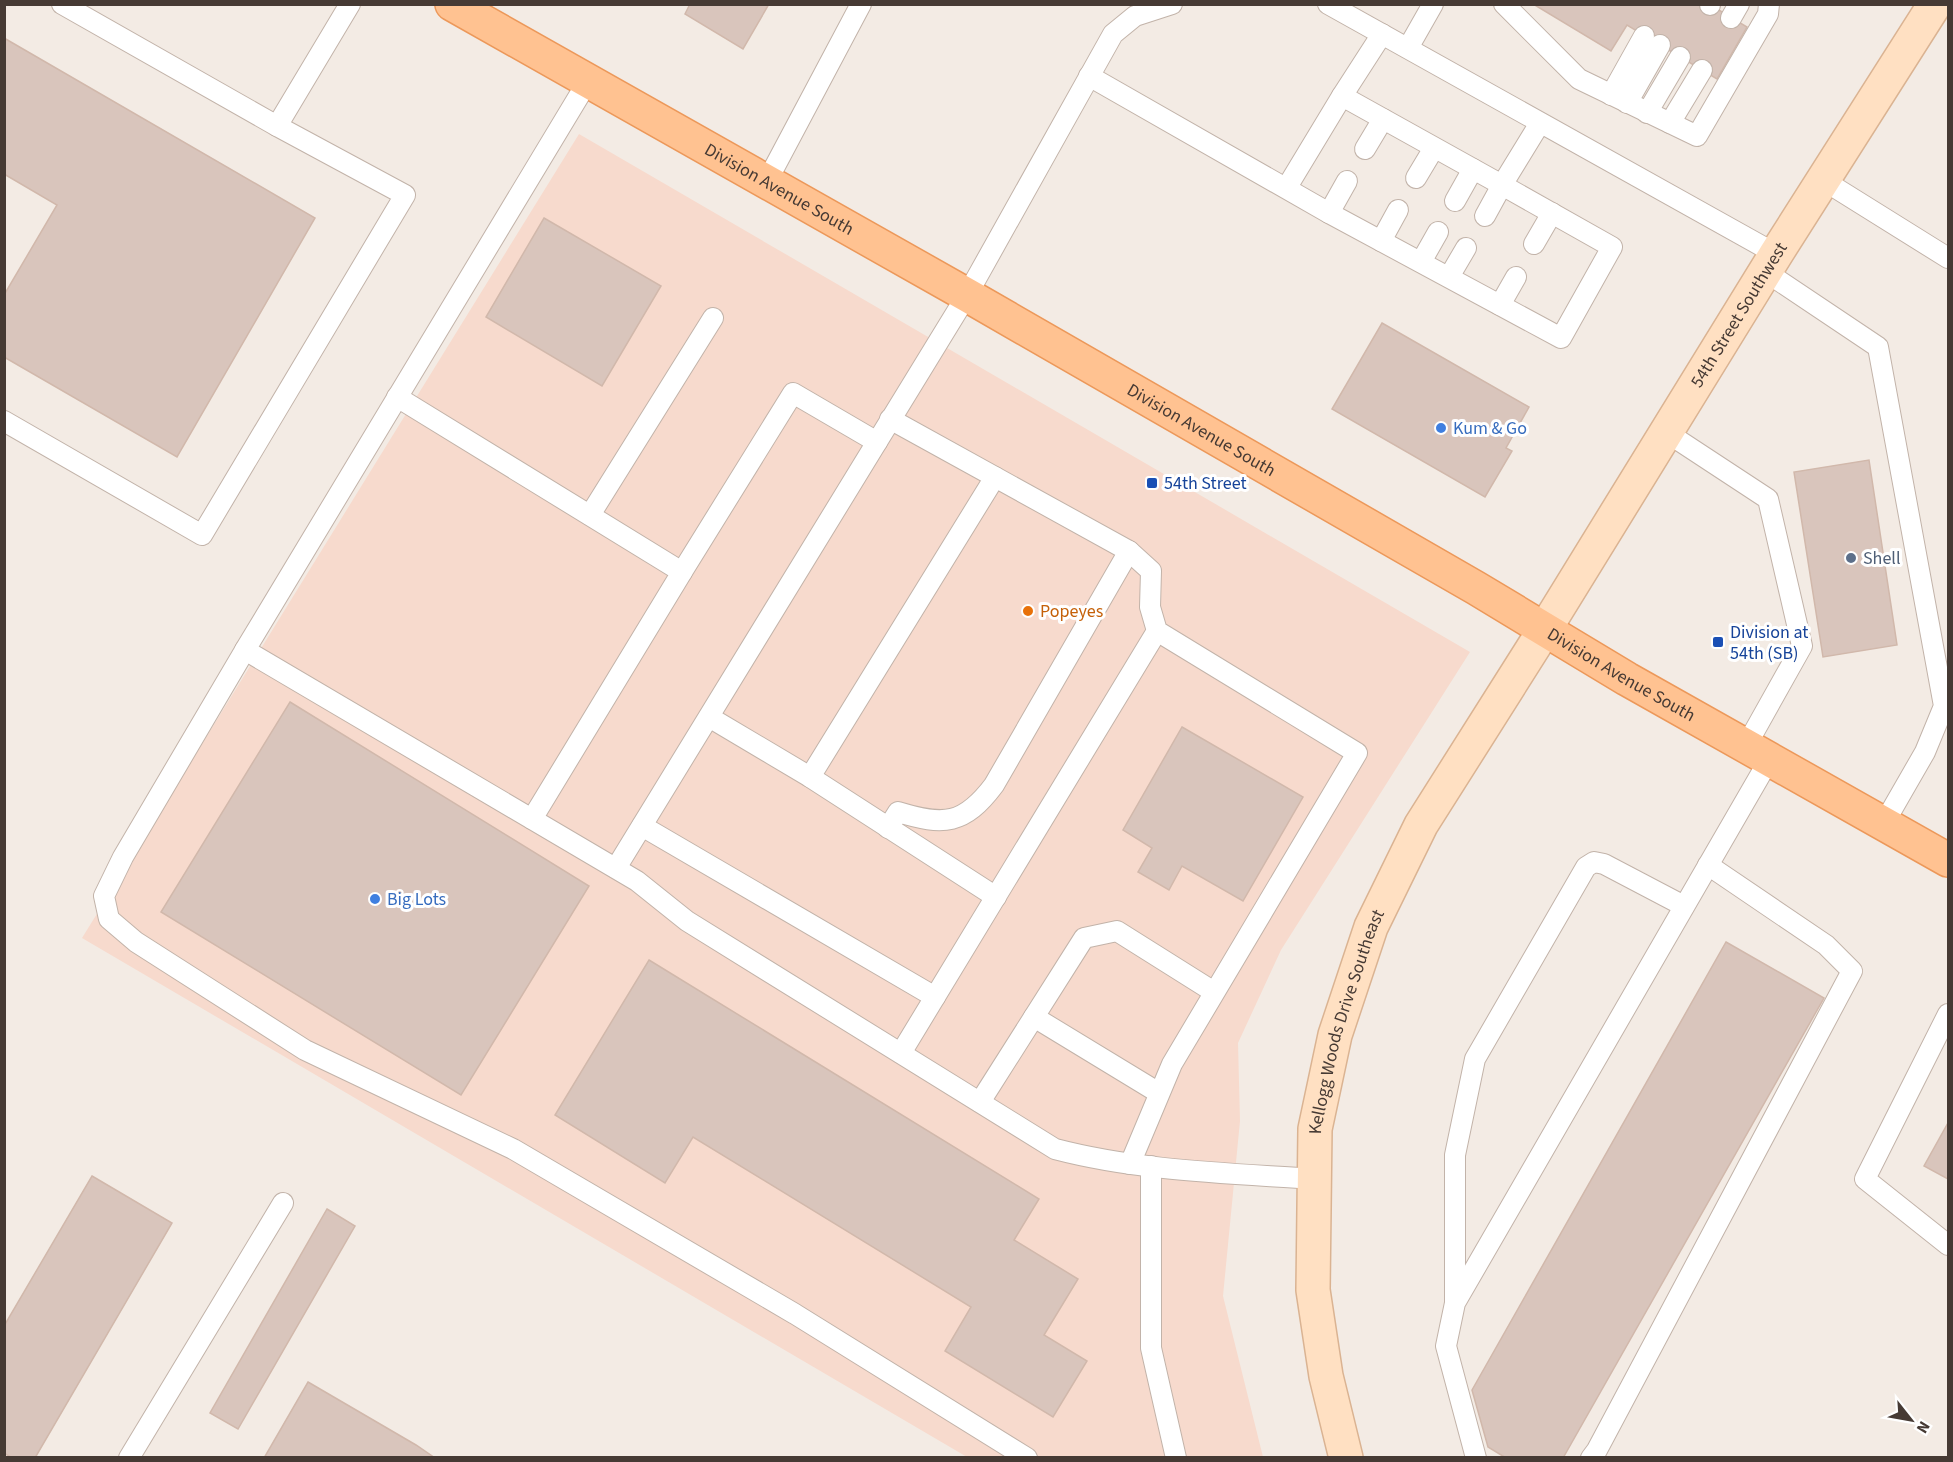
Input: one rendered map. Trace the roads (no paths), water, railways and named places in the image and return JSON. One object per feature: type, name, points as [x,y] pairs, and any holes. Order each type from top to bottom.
[{"type":"main road","name":"Division Avenue South","points":[[452,4],[967,295],[1883,825],[1948,860]]},
{"type":"main road","name":"54th Street Southwest","points":[[1545,629],[1771,263],[1935,4]]},
{"type":"main road","name":"Kellogg Woods Drive Southeast","points":[[1346,1458],[1326,1376],[1313,1290],[1315,1129],[1335,1035],[1371,927],[1421,825],[1545,629]]},
{"type":"lane","points":[[4,421],[202,536],[405,195],[62,4]]},
{"type":"lane","points":[[278,126],[350,4]]},
{"type":"lane","points":[[766,183],[861,4]]},
{"type":"lane","points":[[616,868],[967,295],[1113,34],[1124,23],[1148,7],[1172,4]]},
{"type":"lane","points":[[1328,4],[1540,123],[1771,263],[1878,347],[1944,706],[1925,752],[1883,825]]},
{"type":"lane","points":[[1408,48],[1434,4]]},
{"type":"lane","points":[[1504,4],[1579,79],[1697,136],[1768,14],[1769,4]]},
{"type":"lane","points":[[1287,188],[1382,34]]},
{"type":"lane","points":[[1619,99],[1652,40]]},
{"type":"lane","points":[[1647,113],[1680,57]]},
{"type":"lane","points":[[1670,123],[1701,70]]},
{"type":"lane","points":[[1089,76],[1329,213],[1561,338],[1611,247],[1342,96]]},
{"type":"lane","points":[[588,81],[123,856],[104,896],[109,919],[136,942],[305,1050],[513,1149],[795,1314],[1027,1458]]},
{"type":"lane","points":[[1365,149],[1383,119]]},
{"type":"lane","points":[[1485,216],[1540,123]]},
{"type":"lane","points":[[1416,178],[1434,148]]},
{"type":"lane","points":[[1455,201],[1473,169]]},
{"type":"lane","points":[[1823,180],[1948,258]]},
{"type":"lane","points":[[1329,213],[1347,181]]},
{"type":"lane","points":[[1381,241],[1398,210]]},
{"type":"lane","points":[[1534,244],[1552,213]]},
{"type":"lane","points":[[1421,262],[1438,232]]},
{"type":"lane","points":[[1449,278],[1466,248]]},
{"type":"lane","points":[[1500,305],[1516,277]]},
{"type":"lane","points":[[590,515],[713,318]]},
{"type":"lane","points":[[532,819],[793,393],[877,442]]},
{"type":"lane","points":[[397,397],[682,572]]},
{"type":"lane","points":[[890,419],[1129,551],[1151,571],[1150,607],[1157,631],[1358,753],[1172,1064],[1130,1164]]},
{"type":"lane","points":[[1455,1303],[1708,865],[1802,646],[1768,499],[1666,432]]},
{"type":"lane","points":[[810,777],[995,477]]},
{"type":"lane","points":[[888,828],[898,812],[927,821],[955,820],[981,803],[994,785],[1129,551]]},
{"type":"lane","points":[[901,1053],[1157,631]]},
{"type":"lane","points":[[245,650],[616,868],[637,881],[687,921],[1054,1149],[1096,1160],[1130,1164],[1314,1179]]},
{"type":"lane","points":[[709,717],[810,777],[996,897]]},
{"type":"lane","points":[[642,826],[935,997]]},
{"type":"lane","points":[[1476,1458],[1446,1346],[1455,1303],[1455,1155],[1475,1059],[1586,867],[1594,862],[1604,864],[1684,906]]},
{"type":"lane","points":[[1591,1458],[1852,971],[1826,945],[1708,865]]},
{"type":"lane","points":[[980,1102],[1084,938],[1117,931],[1214,992]]},
{"type":"lane","points":[[1948,1014],[1865,1179],[1948,1245]]},
{"type":"lane","points":[[1034,1017],[1159,1093]]},
{"type":"lane","points":[[1151,1166],[1151,1348],[1176,1458]]},
{"type":"lane","points":[[129,1458],[283,1203]]},
{"type":"place","name":"Kum & Go","points":[[1441,428]]},
{"type":"place","name":"54th Street","points":[[1152,483]]},
{"type":"place","name":"Shell","points":[[1851,558]]},
{"type":"place","name":"Popeyes","points":[[1028,611]]},
{"type":"place","name":"Division at 54th (SB)","points":[[1718,642]]},
{"type":"place","name":"Big Lots","points":[[375,899]]}]
